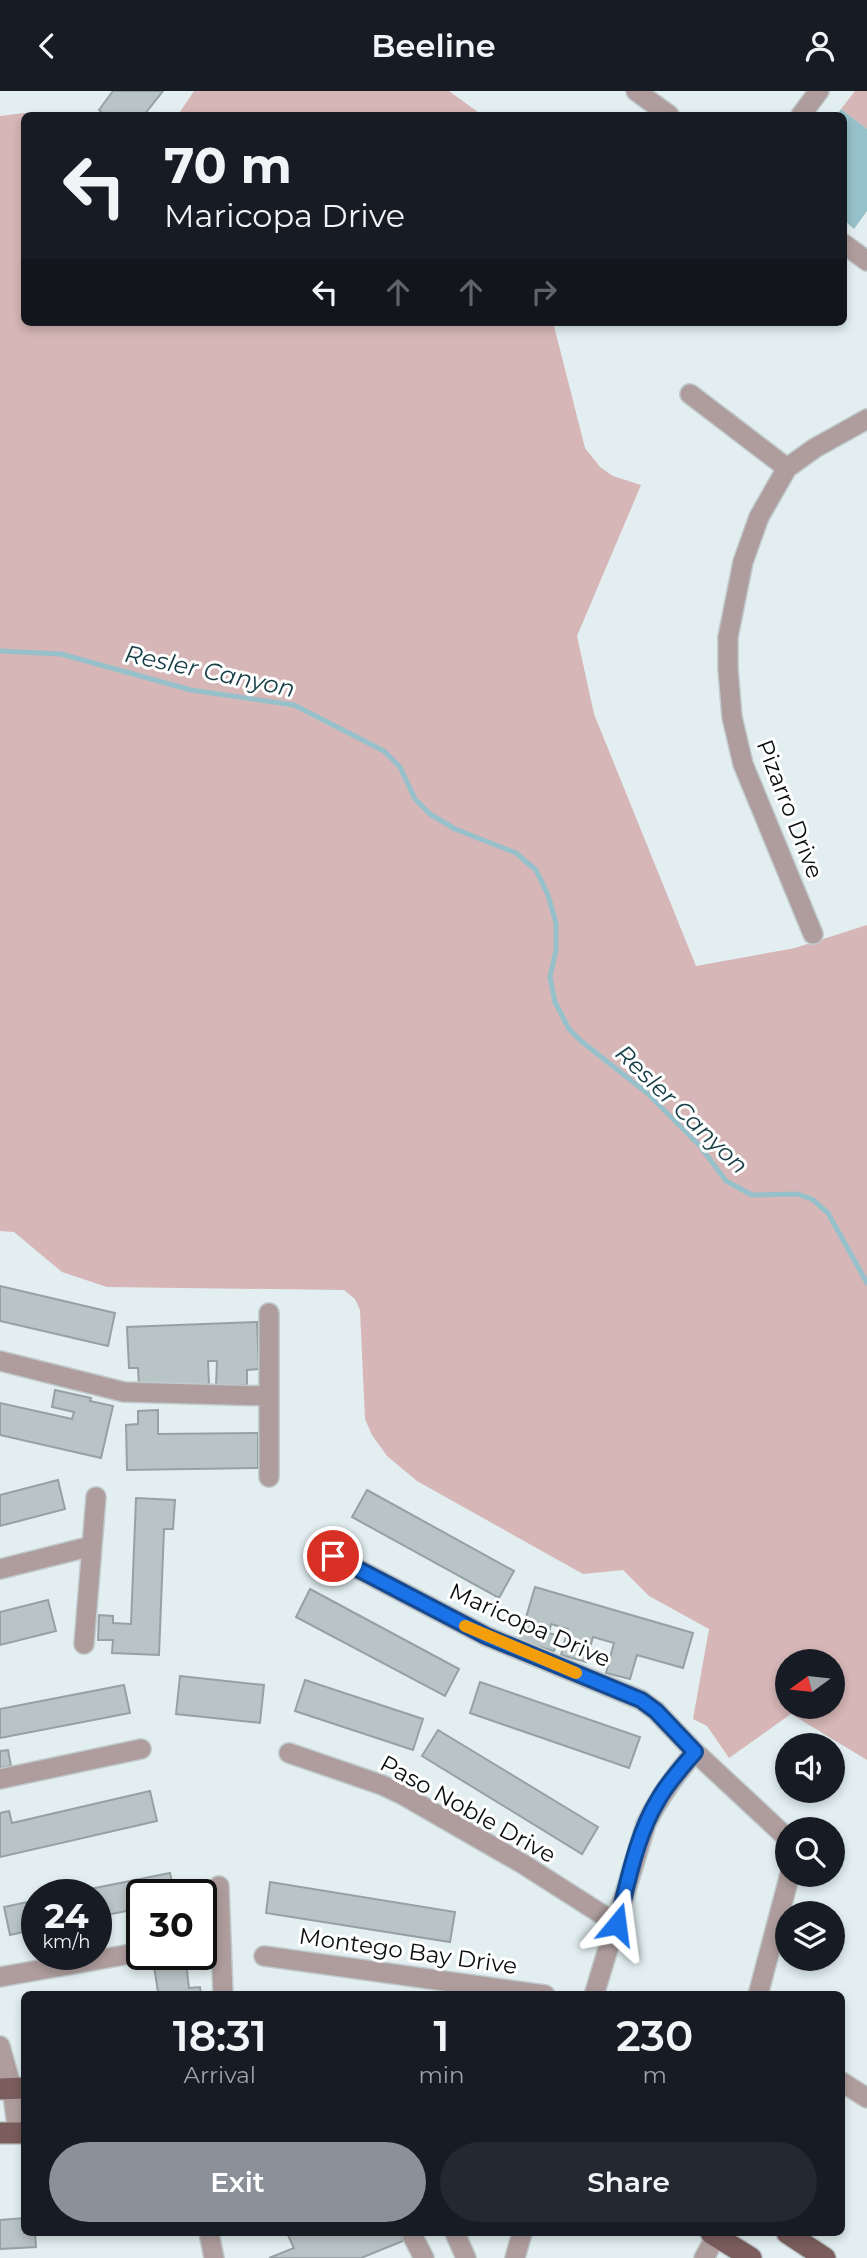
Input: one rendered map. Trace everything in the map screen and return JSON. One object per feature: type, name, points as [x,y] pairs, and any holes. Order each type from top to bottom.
[{"type":"main road","points":[[718,2236],[751,2258]]},
{"type":"main road","points":[[792,2236],[825,2258]]},
{"type":"street","points":[[636,91],[665,112]]},
{"type":"street","points":[[803,112],[819,91]]},
{"type":"street","points":[[847,246],[867,261]]},
{"type":"street","points":[[690,394],[787,468]]},
{"type":"street","name":"Pizarro Drive","points":[[813,934],[743,764],[732,717],[728,637],[743,562],[760,517],[787,468],[815,448],[867,419]]},
{"type":"street","points":[[269,1313],[269,1478]]},
{"type":"street","points":[[0,1361],[124,1392],[269,1396]]},
{"type":"street","points":[[84,1644],[96,1497]]},
{"type":"street","points":[[0,1569],[92,1546]]},
{"type":"street","name":"Maricopa Drive","points":[[333,1556],[486,1636],[641,1700],[656,1711],[695,1752],[775,1827]]},
{"type":"street","points":[[0,1779],[141,1749]]},
{"type":"street","points":[[595,1991],[646,1824],[657,1801],[695,1752]]},
{"type":"street","name":"Paso Noble Drive","points":[[289,1753],[382,1785],[403,1795],[523,1864],[617,1924]]},
{"type":"street","points":[[219,1886],[223,1991]]},
{"type":"street","points":[[759,1991],[787,1887]]},
{"type":"street","points":[[0,1977],[126,1955]]},
{"type":"street","name":"Montego Bay Drive","points":[[264,1956],[516,1991]]},
{"type":"street","points":[[0,2046],[12,2089],[14,2133]]},
{"type":"street","points":[[845,2084],[867,2098]]},
{"type":"street","points":[[210,2236],[214,2258]]},
{"type":"street","points":[[413,2236],[424,2258]]},
{"type":"street","points":[[456,2236],[466,2258]]},
{"type":"street","points":[[515,2258],[521,2236]]},
{"type":"street","points":[[705,2258],[714,2236]]},
{"type":"shaded area","points":[[194,91],[449,91],[478,112],[180,112]]},
{"type":"shaded area","points":[[855,91],[867,91],[867,129],[847,112],[841,109]]},
{"type":"shaded area","points":[[21,113],[21,326],[554,326],[585,448],[600,467],[613,476],[641,485],[577,636],[594,714],[696,966],[795,948],[867,925],[867,1760],[845,1747],[845,1733],[822,1733],[799,1719],[845,1719],[845,1649],[775,1649],[775,1719],[784,1719],[729,1758],[707,1726],[693,1719],[709,1629],[649,1596],[623,1570],[583,1574],[417,1481],[387,1456],[372,1435],[365,1419],[360,1310],[355,1299],[344,1290],[107,1287],[62,1272],[14,1232],[0,1231],[0,116]]},
{"type":"water","points":[[847,114],[867,129],[867,211],[854,229],[847,223]]},
{"type":"building","points":[[113,91],[163,91],[146,112],[99,110]]},
{"type":"building","points":[[0,1286],[115,1313],[108,1346],[0,1321]]},
{"type":"building","points":[[257,1322],[259,1369],[247,1370],[247,1385],[216,1386],[217,1361],[208,1361],[209,1385],[139,1385],[138,1368],[129,1368],[127,1327]]},
{"type":"building","points":[[55,1390],[113,1406],[101,1458],[0,1435],[0,1403],[72,1419],[74,1412],[52,1407]]},
{"type":"building","points":[[158,1410],[158,1434],[258,1433],[258,1468],[127,1470],[126,1425],[138,1424],[138,1411]]},
{"type":"building","points":[[58,1480],[65,1509],[0,1526],[0,1495]]},
{"type":"building","points":[[367,1490],[514,1571],[499,1598],[352,1517]]},
{"type":"building","points":[[136,1498],[175,1500],[173,1529],[164,1529],[159,1655],[112,1653],[113,1640],[98,1640],[99,1615],[113,1616],[113,1623],[131,1624]]},
{"type":"building","points":[[535,1587],[693,1633],[683,1668],[637,1655],[630,1679],[606,1673],[614,1643],[593,1637],[586,1662],[561,1655],[568,1629],[551,1624],[549,1633],[559,1636],[554,1651],[519,1641]]},
{"type":"building","points":[[310,1589],[459,1669],[445,1696],[296,1617]]},
{"type":"building","points":[[48,1600],[56,1631],[0,1645],[0,1612]]},
{"type":"building","points":[[180,1676],[264,1685],[260,1723],[176,1714]]},
{"type":"building","points":[[305,1680],[423,1719],[413,1750],[295,1711]]},
{"type":"building","points":[[480,1682],[640,1737],[629,1768],[470,1713]]},
{"type":"building","points":[[124,1685],[130,1713],[0,1738],[0,1709]]},
{"type":"building","points":[[438,1730],[598,1827],[582,1854],[422,1756]]},
{"type":"building","points":[[8,1750],[11,1766],[0,1768],[0,1751]]},
{"type":"building","points":[[150,1791],[157,1821],[0,1857],[0,1813],[9,1811],[12,1823]]},
{"type":"building","points":[[170,1873],[171,1879],[140,1879]]},
{"type":"building","points":[[126,1882],[126,1911],[112,1914],[112,1885]]},
{"type":"building","points":[[270,1882],[455,1912],[450,1942],[266,1913]]},
{"type":"building","points":[[21,1903],[21,1933],[10,1935],[4,1907]]},
{"type":"building","points":[[155,1970],[187,1970],[189,1988],[200,1987],[200,1991],[158,1991]]},
{"type":"building","points":[[21,2218],[21,2236],[35,2236],[36,2247],[0,2249],[0,2220]]},
{"type":"building","points":[[288,2236],[401,2236],[403,2241],[361,2258],[269,2258],[294,2248]]},
{"type":"waterway","name":"Resler Canyon","points":[[0,651],[61,654],[191,690],[294,705],[384,751],[400,767],[415,799],[430,814],[455,829],[516,853],[536,870],[548,895],[556,923],[556,950],[550,977],[555,1002],[569,1029],[647,1093],[700,1146],[726,1181],[752,1195],[797,1194],[812,1199],[828,1213],[867,1283]]},
{"type":"slow traffic","points":[[465,1626],[576,1673]]},
{"type":"route","points":[[333,1556],[486,1636],[641,1700],[656,1711],[695,1752],[657,1801],[646,1824],[617,1924]]}]
